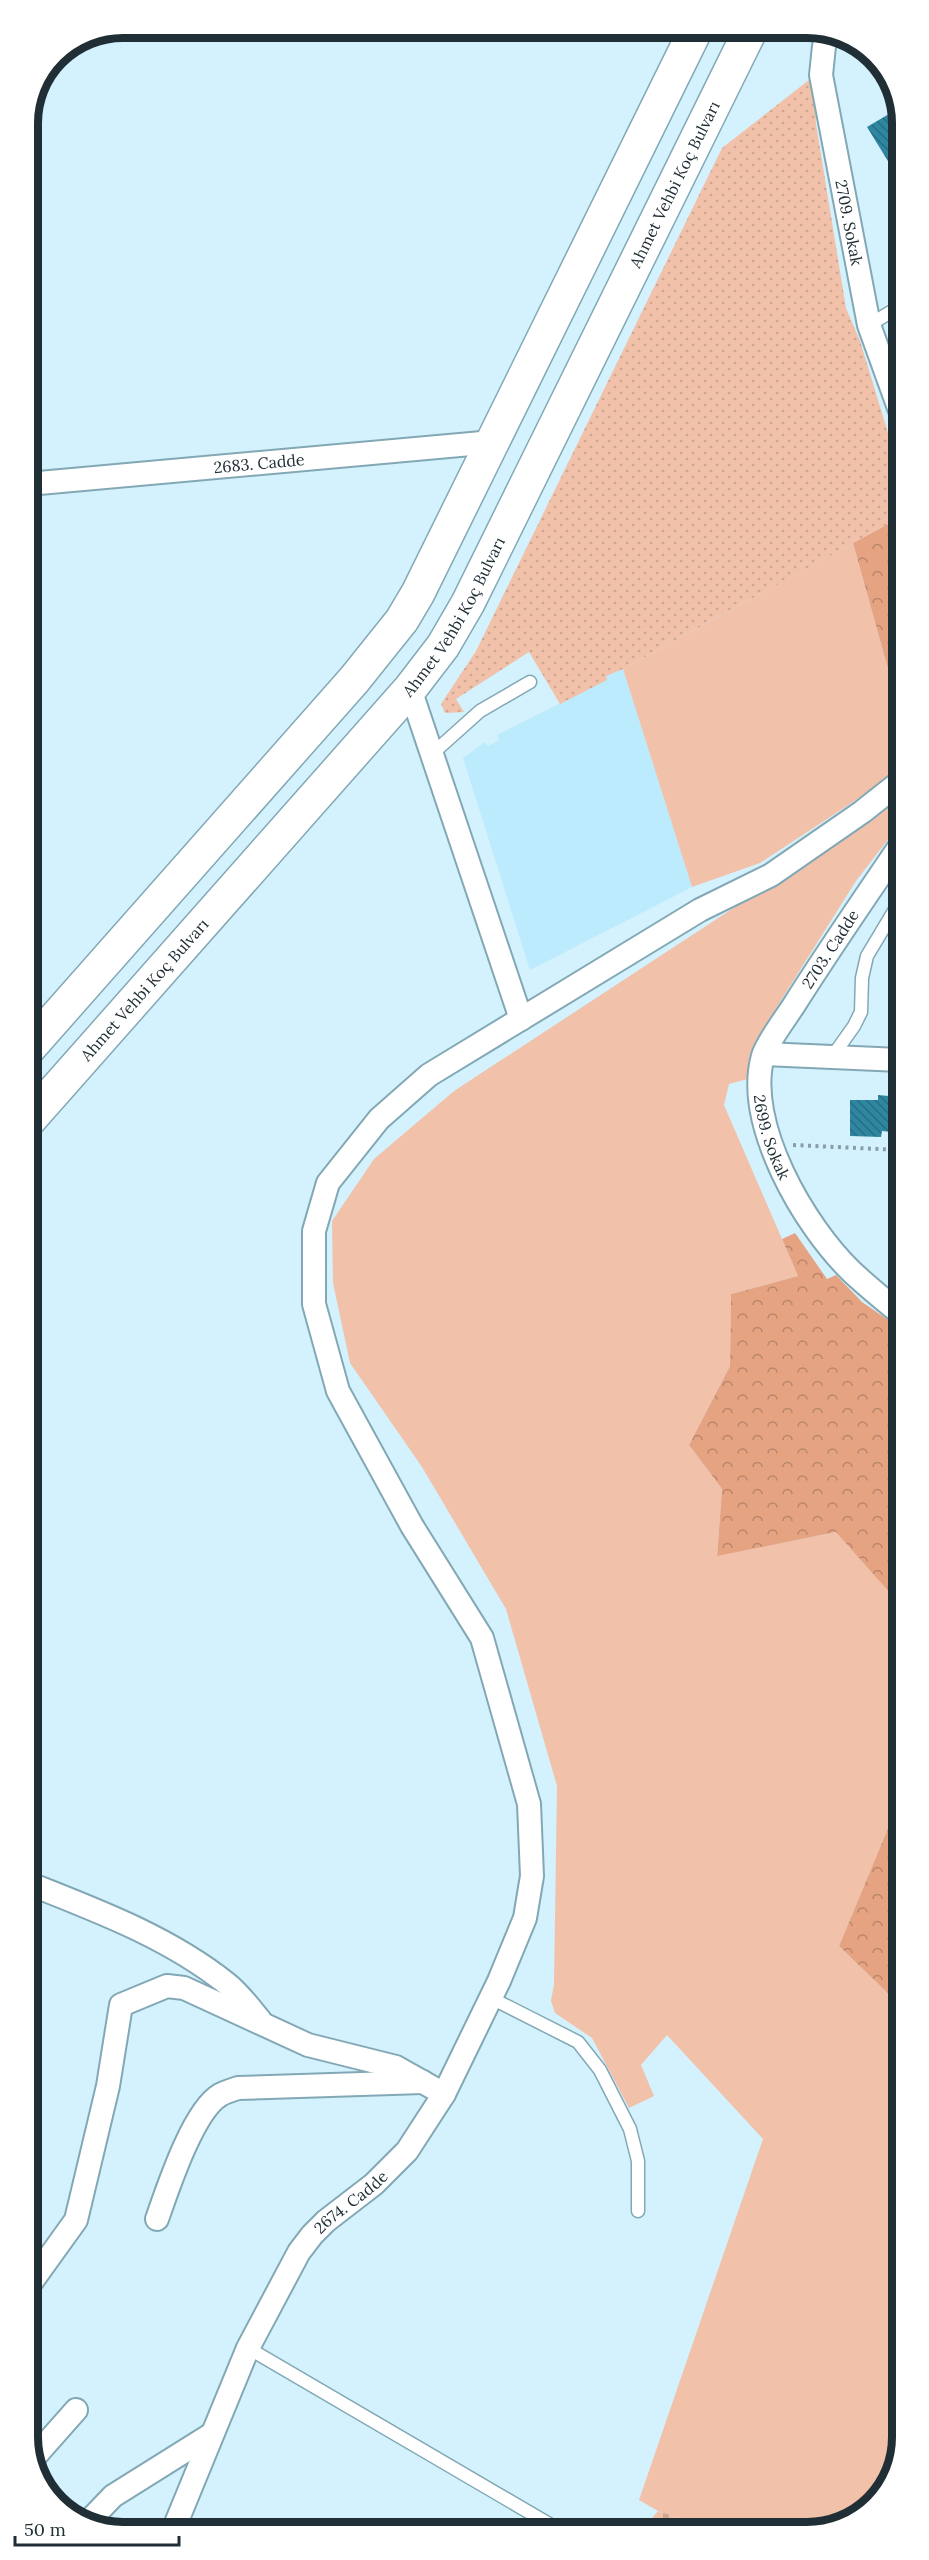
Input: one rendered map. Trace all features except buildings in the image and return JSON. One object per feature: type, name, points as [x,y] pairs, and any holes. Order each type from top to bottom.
[{"type":"main road","points":[[38,1038],[379,650],[402,620],[418,593],[693,38]]},
{"type":"main road","name":"Ahmet Vehbi Koç Bulvarı","points":[[38,1109],[410,689],[443,646],[468,603],[747,38]]},
{"type":"street","name":"2709. Sokak","points":[[826,40],[821,75],[869,325],[892,389]]},
{"type":"street","name":"2683. Cadde","points":[[38,483],[493,442]]},
{"type":"street","points":[[410,689],[520,1019]]},
{"type":"street","name":"2674. Cadde","points":[[176,2522],[248,2348],[283,2278],[312,2235],[392,2167],[418,2137],[444,2094],[491,1998],[525,1918],[532,1876],[529,1804],[482,1638],[412,1526],[338,1391],[314,1304],[314,1231],[328,1183],[379,1119],[429,1075],[700,910],[771,875],[892,788]]},
{"type":"street","name":"2703. Cadde","points":[[764,1054],[840,932],[892,857]]},
{"type":"street","points":[[764,1054],[892,1060]]},
{"type":"street","name":"2699. Sokak","points":[[764,1054],[759,1083],[771,1144],[784,1176],[825,1241],[851,1271],[892,1306]]},
{"type":"street","points":[[38,1887],[111,1916],[167,1944],[228,1984],[267,2028]]},
{"type":"street","points":[[38,2272],[76,2220],[108,2086],[121,2005],[167,1986],[184,1988],[267,2028],[328,2051],[396,2067],[444,2094]]},
{"type":"street","points":[[157,2219],[196,2122],[219,2095],[238,2088],[425,2082]]},
{"type":"street","points":[[39,2452],[76,2410]]},
{"type":"street","points":[[93,2517],[113,2496],[212,2434]]},
{"type":"lane","points":[[869,325],[892,311]]},
{"type":"lane","points":[[432,754],[480,711],[530,682]]},
{"type":"lane","points":[[832,1057],[861,1012],[861,978],[867,956],[892,914]]},
{"type":"lane","points":[[491,1998],[578,2042],[600,2070],[630,2129],[638,2161],[638,2211]]},
{"type":"lane","points":[[248,2348],[546,2522]]},
{"type":"path","points":[[771,1144],[892,1150]]},
{"type":"shaded area","points":[[623,669],[692,887],[530,970],[463,758],[485,742],[488,746],[499,740],[497,735],[607,680],[606,676]]},
{"type":"green space","points":[[814,76],[816,124],[846,308],[860,341],[892,446],[892,522],[623,669],[606,676],[607,680],[560,704],[529,652],[456,699],[464,712],[445,713],[441,704],[476,651],[722,148]]},
{"type":"green space","points":[[892,522],[892,683],[853,543]]},
{"type":"green space","points":[[853,543],[892,683],[892,776],[760,863],[692,887],[623,669]]},
{"type":"green space","points":[[892,804],[892,834],[856,881],[761,1032],[748,1079],[729,1084],[724,1105],[798,1276],[731,1294],[730,1366],[689,1445],[722,1489],[717,1555],[837,1532],[892,1595],[892,1819],[839,1946],[892,1997],[892,2437],[887,2465],[874,2489],[854,2508],[828,2520],[817,2522],[692,2522],[658,2511],[639,2500],[763,2139],[667,2035],[641,2065],[654,2096],[629,2108],[592,2038],[555,2013],[551,2001],[554,1984],[557,1786],[506,1609],[422,1467],[350,1363],[333,1283],[332,1221],[374,1159],[454,1091]]},
{"type":"green space","points":[[795,1233],[827,1279],[836,1275],[862,1302],[892,1323],[892,1595],[836,1532],[717,1556],[722,1489],[689,1445],[730,1366],[731,1294],[798,1276],[782,1239]]},
{"type":"green space","points":[[892,1819],[892,1997],[839,1946]]},
{"type":"green space","points":[[658,2511],[692,2522],[649,2522]]}]
